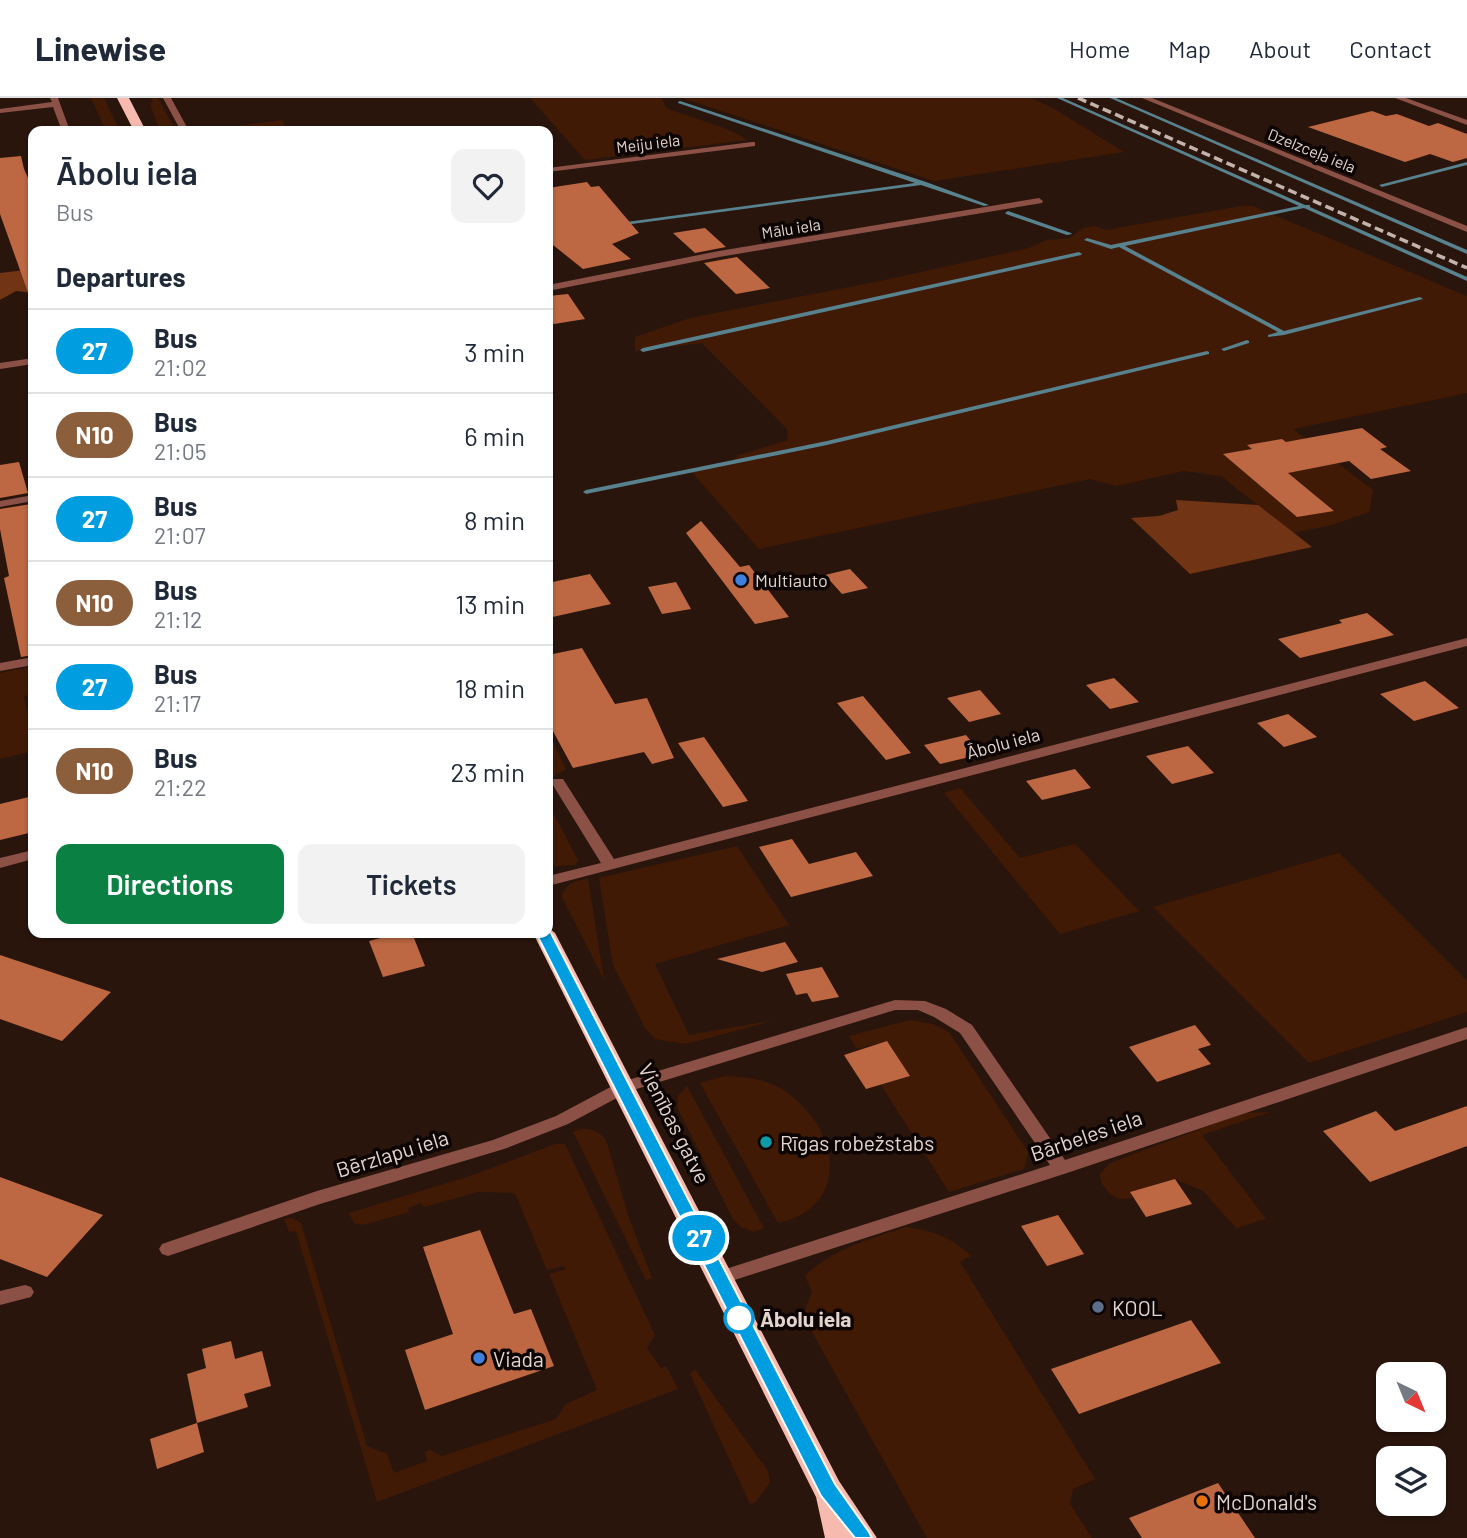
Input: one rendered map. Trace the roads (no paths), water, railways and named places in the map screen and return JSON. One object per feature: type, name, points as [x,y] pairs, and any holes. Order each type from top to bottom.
[{"type":"highway","points":[[123,98],[137,126]]},
{"type":"highway","name":"Vienības gatve","points":[[547,938],[828,1490],[862,1538]]},
{"type":"highway","name":"Vienības gatve","points":[[828,1490],[840,1538]]},
{"type":"street","points":[[167,98],[182,126]]},
{"type":"street","name":"Dzelzceļa iela","points":[[1146,98],[1467,229]]},
{"type":"street","points":[[1399,98],[1467,123]]},
{"type":"street","points":[[0,104],[54,100]]},
{"type":"street","points":[[0,111],[54,100]]},
{"type":"street","points":[[54,100],[64,126]]},
{"type":"street","name":"Meiju iela","points":[[553,169],[752,144]]},
{"type":"street","name":"Mālu iela","points":[[553,287],[719,254],[1039,201]]},
{"type":"street","points":[[0,366],[28,362]]},
{"type":"street","points":[[0,504],[28,499]]},
{"type":"street","name":"Ābolu iela","points":[[553,880],[1467,642]]},
{"type":"street","points":[[0,667],[28,662]]},
{"type":"street","points":[[558,782],[610,865]]},
{"type":"street","points":[[0,863],[28,856]]},
{"type":"street","name":"Bērzlapu iela","points":[[168,1249],[317,1198],[498,1144],[562,1120],[624,1087],[895,1005],[919,1005],[940,1013],[966,1029],[1061,1168]]},
{"type":"street","name":"Bārbeles iela","points":[[719,1278],[1061,1168],[1467,1032]]},
{"type":"street","points":[[0,1298],[24,1292]]},
{"type":"waterway","points":[[1059,98],[1304,207]]},
{"type":"waterway","points":[[1112,98],[1467,252]]},
{"type":"waterway","points":[[680,102],[922,183]]},
{"type":"waterway","points":[[1382,185],[1467,163]]},
{"type":"waterway","points":[[619,225],[922,183]]},
{"type":"waterway","points":[[922,183],[986,205]]},
{"type":"waterway","points":[[1119,245],[1304,207]]},
{"type":"waterway","points":[[1304,207],[1467,279]]},
{"type":"waterway","points":[[1008,213],[1069,234]]},
{"type":"waterway","points":[[1087,240],[1111,247],[1119,245]]},
{"type":"waterway","points":[[1119,245],[1283,333]]},
{"type":"waterway","points":[[643,350],[1079,254]]},
{"type":"waterway","points":[[1283,333],[1420,299]]},
{"type":"waterway","points":[[1270,336],[1283,333]]},
{"type":"waterway","points":[[1224,349],[1247,342]]},
{"type":"waterway","points":[[586,492],[827,443],[1207,353]]},
{"type":"railway","points":[[1078,98],[1467,268]]},
{"type":"place","name":"Multiauto","points":[[741,580]]},
{"type":"place","name":"Rīgas robežstabs","points":[[766,1142]]},
{"type":"place","name":"KOOL","points":[[1098,1307]]},
{"type":"place","name":"Ābolu iela","points":[[739,1318]]},
{"type":"place","name":"Viada","points":[[479,1358]]},
{"type":"place","name":"McDonald's","points":[[1202,1501]]}]
